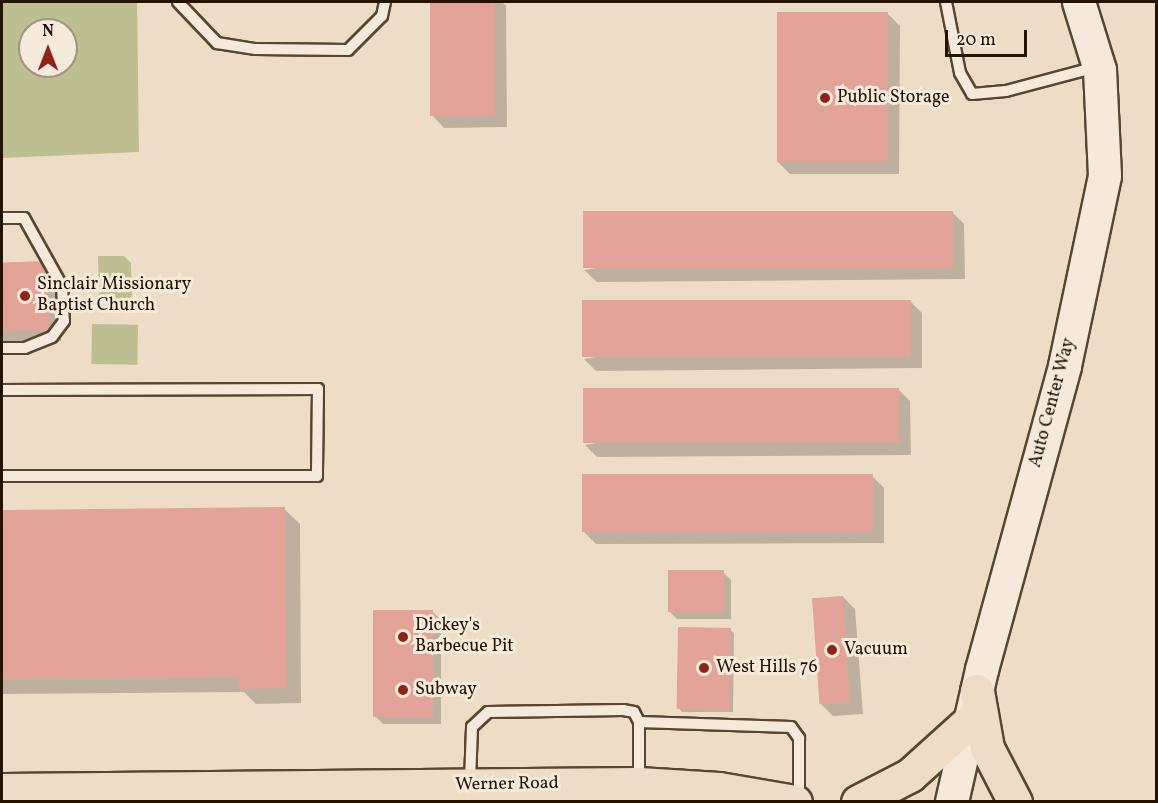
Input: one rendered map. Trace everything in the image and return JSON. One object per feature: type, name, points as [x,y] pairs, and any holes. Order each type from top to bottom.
[{"type":"main road","points":[[858,801],[910,776],[974,705]]},
{"type":"main road","points":[[974,705],[987,748],[1015,801]]},
{"type":"main road","name":"Werner Road","points":[[2,790],[639,784],[719,789],[797,801]]},
{"type":"street","name":"Auto Center Way","points":[[952,801],[974,705],[1065,366],[1105,176],[1099,67],[1078,2]]},
{"type":"lane","points":[[178,2],[217,43],[256,49],[348,50],[382,16],[385,2]]},
{"type":"lane","points":[[946,2],[960,73],[972,94],[1006,91],[1099,67]]},
{"type":"lane","points":[[2,218],[24,218],[63,286],[64,321],[52,337],[25,348],[2,348]]},
{"type":"lane","points":[[2,390],[318,389],[317,476],[2,476]]},
{"type":"lane","points":[[470,786],[472,727],[488,712],[623,710],[634,712],[639,722],[639,784]]},
{"type":"lane","points":[[639,722],[791,727],[799,738],[797,801]]},
{"type":"green space","points":[[2,2],[137,2],[139,152],[2,158]]},
{"type":"green space","points":[[98,256],[124,256],[131,263],[132,296],[126,302],[99,300]]},
{"type":"green space","points":[[92,324],[138,325],[137,365],[91,364]]},
{"type":"building","points":[[430,2],[495,2],[495,116],[430,116]]},
{"type":"building","points":[[777,12],[888,12],[888,162],[777,162]]},
{"type":"building","points":[[583,211],[953,211],[953,268],[583,268]]},
{"type":"building","name":"Sinclair Missionary Baptist Church","points":[[47,261],[49,330],[4,332],[2,263]]},
{"type":"building","points":[[582,300],[911,300],[911,357],[582,357]]},
{"type":"building","points":[[583,388],[899,388],[899,443],[583,443]]},
{"type":"building","points":[[582,474],[873,474],[873,532],[582,532]]},
{"type":"building","points":[[285,507],[287,688],[239,689],[238,677],[2,679],[2,510]]},
{"type":"building","points":[[668,570],[724,570],[724,612],[668,612]]},
{"type":"building","name":"Vacuum","points":[[843,596],[850,702],[819,704],[812,598]]},
{"type":"building","points":[[373,610],[433,610],[433,717],[373,717]]},
{"type":"building","name":"West Hills 76","points":[[678,627],[731,628],[730,710],[677,709]]},
{"type":"place","name":"Public Storage","points":[[825,98]]},
{"type":"place","name":"Sinclair Missionary Baptist Church","points":[[25,296]]},
{"type":"place","name":"Dickey's Barbecue Pit","points":[[403,637]]},
{"type":"place","name":"Vacuum","points":[[832,650]]},
{"type":"place","name":"West Hills 76","points":[[704,668]]},
{"type":"place","name":"Subway","points":[[403,690]]}]
